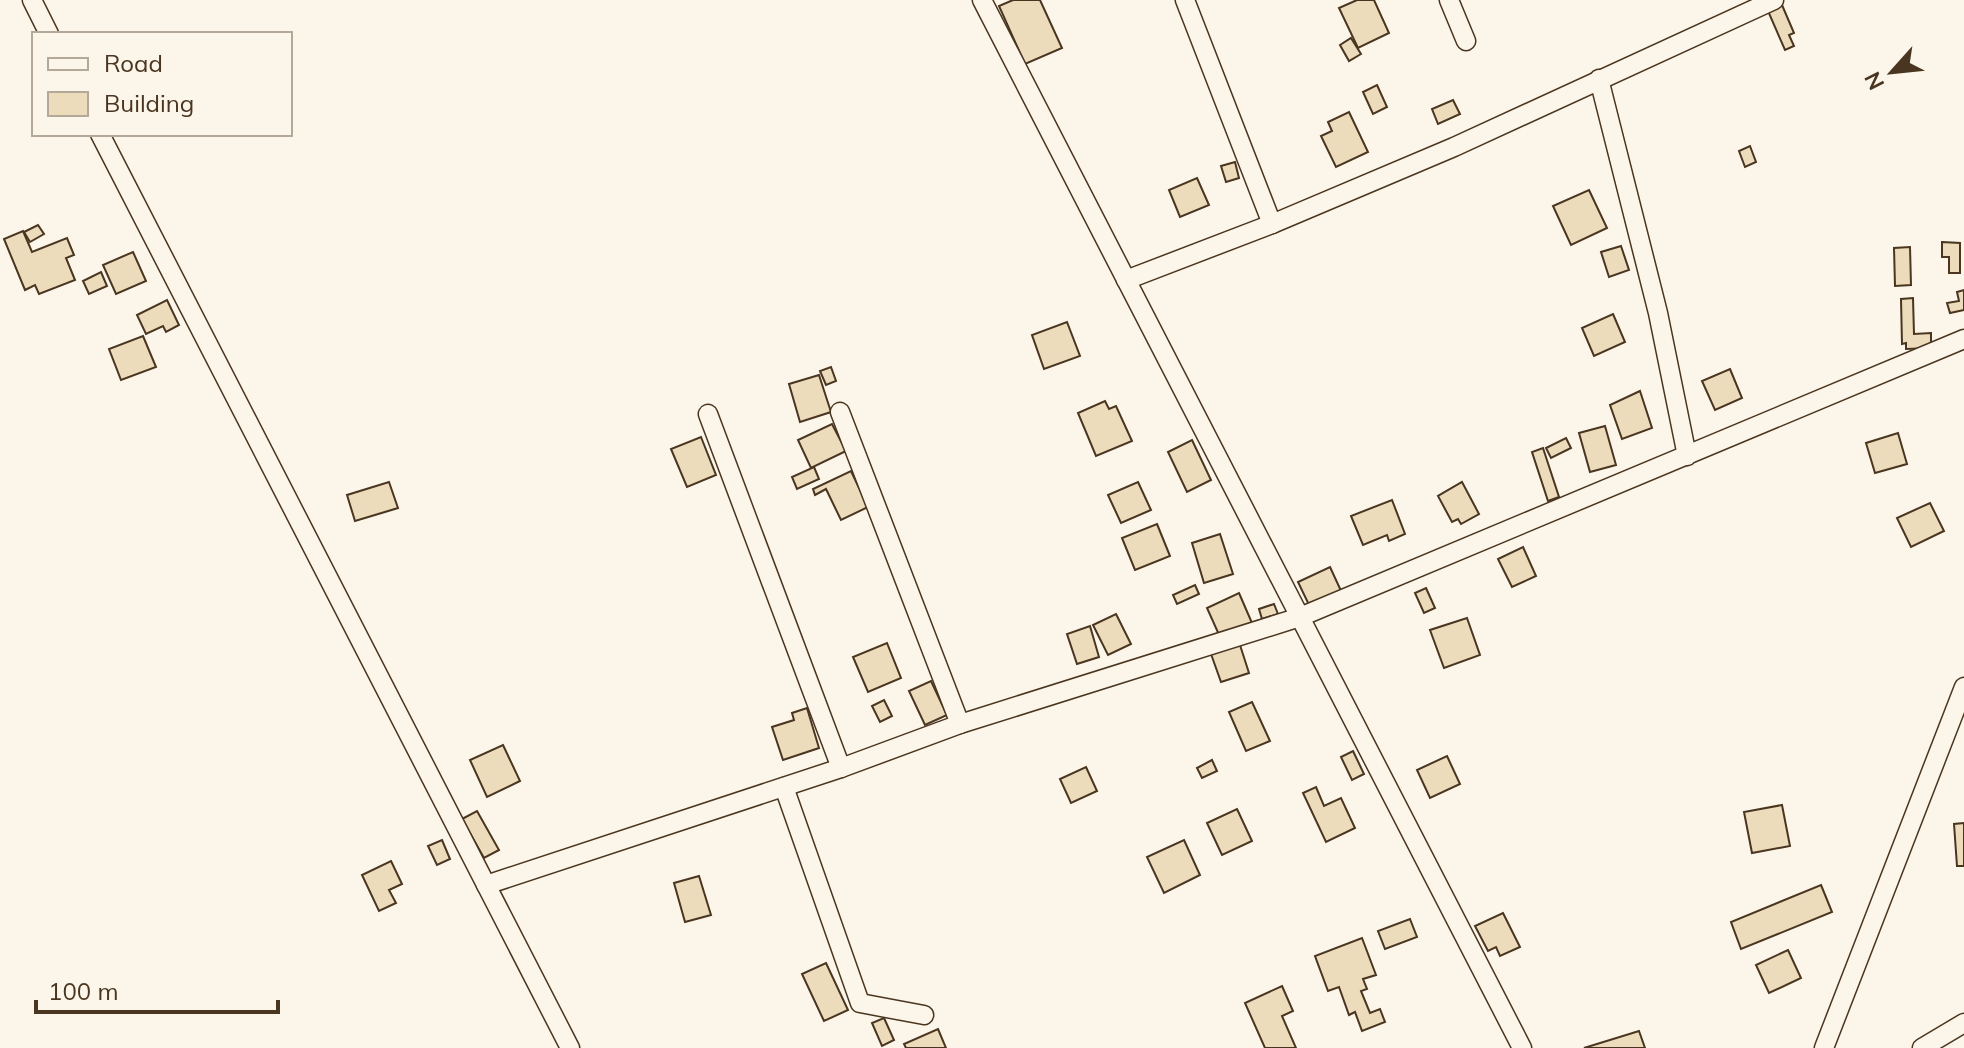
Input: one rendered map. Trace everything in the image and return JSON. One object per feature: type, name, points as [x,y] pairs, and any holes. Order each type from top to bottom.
[{"type":"street","points":[[32,0],[48,32]]},
{"type":"street","points":[[982,0],[1522,1048]]},
{"type":"street","points":[[1185,0],[1272,224]]},
{"type":"street","points":[[1449,0],[1466,41]]},
{"type":"street","points":[[1126,280],[1272,224],[1454,147],[1774,0]]},
{"type":"street","points":[[1599,79],[1658,313],[1687,456]]},
{"type":"street","points":[[101,136],[570,1048]]},
{"type":"street","points":[[486,885],[841,768],[960,724],[1300,617],[1964,339]]},
{"type":"street","points":[[840,412],[960,724]]},
{"type":"street","points":[[708,414],[841,768]]},
{"type":"street","points":[[1824,1048],[1964,687]]},
{"type":"street","points":[[784,787],[860,1003],[924,1015]]},
{"type":"street","points":[[1922,1048],[1964,1023]]},
{"type":"building","points":[[1013,0],[1040,0],[1062,48],[1025,64],[999,6]]},
{"type":"building","points":[[1357,0],[1374,0],[1389,33],[1358,48],[1339,8]]},
{"type":"building","points":[[1782,5],[1794,33],[1789,35],[1794,46],[1785,50],[1768,11]]},
{"type":"building","points":[[1351,38],[1361,54],[1349,61],[1340,45]]},
{"type":"building","points":[[1377,85],[1387,107],[1373,114],[1363,92]]},
{"type":"building","points":[[1453,100],[1460,114],[1438,124],[1432,109]]},
{"type":"building","points":[[1349,112],[1368,152],[1336,167],[1321,136],[1332,131],[1328,122]]},
{"type":"building","points":[[1750,146],[1756,162],[1745,167],[1739,151]]},
{"type":"building","points":[[1235,162],[1239,178],[1226,182],[1221,166]]},
{"type":"building","points":[[1197,178],[1209,205],[1180,217],[1169,190]]},
{"type":"building","points":[[1589,190],[1607,228],[1571,245],[1553,206]]},
{"type":"building","points":[[38,225],[44,234],[30,242],[24,232]]},
{"type":"building","points":[[23,231],[32,252],[67,238],[74,255],[66,258],[75,280],[39,294],[35,285],[25,290],[4,239]]},
{"type":"building","points":[[1942,242],[1960,243],[1960,273],[1949,273],[1949,257],[1942,257]]},
{"type":"building","points":[[1621,246],[1629,270],[1609,277],[1601,252]]},
{"type":"building","points":[[1910,247],[1911,285],[1895,286],[1894,248]]},
{"type":"building","points":[[133,252],[146,281],[116,294],[103,265]]},
{"type":"building","points":[[101,272],[107,286],[89,294],[83,281]]},
{"type":"building","points":[[1964,290],[1964,310],[1950,313],[1947,303],[1959,301],[1957,292]]},
{"type":"building","points":[[1913,298],[1914,334],[1931,333],[1931,348],[1906,349],[1906,343],[1902,344],[1901,299]]},
{"type":"building","points":[[167,300],[179,325],[166,332],[163,326],[146,334],[137,315]]},
{"type":"building","points":[[1613,314],[1625,342],[1594,356],[1582,328]]},
{"type":"building","points":[[1067,322],[1080,356],[1044,369],[1032,335]]},
{"type":"building","points":[[143,336],[156,367],[121,380],[109,349]]},
{"type":"building","points":[[831,367],[836,381],[826,385],[820,371]]},
{"type":"building","points":[[1730,369],[1742,398],[1715,410],[1702,381]]},
{"type":"building","points":[[819,375],[831,412],[800,422],[789,384]]},
{"type":"building","points":[[1640,391],[1652,428],[1622,439],[1610,405]]},
{"type":"building","points":[[1105,401],[1109,409],[1116,406],[1132,441],[1096,456],[1078,413]]},
{"type":"building","points":[[832,424],[846,451],[811,468],[798,440]]},
{"type":"building","points":[[1605,426],[1616,465],[1590,472],[1579,433]]},
{"type":"building","points":[[1898,433],[1907,464],[1875,473],[1866,443]]},
{"type":"building","points":[[701,437],[716,475],[687,487],[671,449]]},
{"type":"building","points":[[1566,438],[1571,448],[1551,458],[1546,448]]},
{"type":"building","points":[[1192,440],[1211,480],[1187,492],[1168,452]]},
{"type":"building","points":[[1543,448],[1559,497],[1548,501],[1532,452]]},
{"type":"building","points":[[814,467],[819,479],[797,489],[792,477]]},
{"type":"building","points":[[851,471],[868,507],[841,520],[826,489],[815,495],[813,489]]},
{"type":"building","points":[[389,482],[398,508],[355,521],[347,495]]},
{"type":"building","points":[[1138,482],[1151,510],[1121,523],[1108,495]]},
{"type":"building","points":[[1462,482],[1479,514],[1461,524],[1458,519],[1452,522],[1438,496]]},
{"type":"building","points":[[1392,500],[1405,534],[1389,541],[1387,535],[1363,545],[1351,516]]},
{"type":"building","points":[[1930,503],[1944,531],[1911,547],[1897,518]]},
{"type":"building","points":[[1157,524],[1170,556],[1135,570],[1122,538]]},
{"type":"building","points":[[1220,534],[1233,574],[1204,583],[1192,543]]},
{"type":"building","points":[[1523,547],[1536,576],[1512,587],[1498,559]]},
{"type":"building","points":[[1330,567],[1342,593],[1310,607],[1298,582]]},
{"type":"building","points":[[1195,585],[1199,594],[1177,604],[1173,595]]},
{"type":"building","points":[[1426,588],[1435,608],[1424,613],[1415,593]]},
{"type":"building","points":[[1239,593],[1252,623],[1220,637],[1207,608]]},
{"type":"building","points":[[1274,604],[1278,614],[1262,619],[1259,609]]},
{"type":"building","points":[[1116,614],[1131,644],[1108,655],[1093,625]]},
{"type":"building","points":[[1467,618],[1480,655],[1444,668],[1430,630]]},
{"type":"building","points":[[1090,626],[1099,657],[1077,664],[1067,634]]},
{"type":"building","points":[[887,643],[901,678],[868,692],[853,657]]},
{"type":"building","points":[[1240,645],[1249,673],[1221,682],[1211,654]]},
{"type":"building","points":[[931,681],[947,715],[925,725],[909,691]]},
{"type":"building","points":[[884,700],[892,716],[880,722],[872,706]]},
{"type":"building","points":[[1252,702],[1270,741],[1246,751],[1229,712]]},
{"type":"building","points":[[807,708],[819,748],[783,760],[772,727],[794,720],[792,713]]},
{"type":"building","points":[[503,745],[520,781],[487,797],[470,760]]},
{"type":"building","points":[[1353,751],[1364,774],[1352,780],[1341,757]]},
{"type":"building","points":[[1447,756],[1460,784],[1430,798],[1417,770]]},
{"type":"building","points":[[1212,760],[1217,771],[1202,778],[1197,768]]},
{"type":"building","points":[[1086,767],[1097,791],[1071,803],[1060,779]]},
{"type":"building","points":[[1316,787],[1324,806],[1341,798],[1355,828],[1326,842],[1303,793]]},
{"type":"building","points":[[1782,805],[1790,846],[1752,853],[1744,812]]},
{"type":"building","points":[[1237,809],[1252,841],[1222,855],[1207,823]]},
{"type":"building","points":[[477,811],[499,850],[484,858],[462,819]]},
{"type":"building","points":[[1964,823],[1964,866],[1957,866],[1954,824]]},
{"type":"building","points":[[442,840],[450,859],[437,865],[428,846]]},
{"type":"building","points":[[1184,840],[1200,875],[1164,893],[1147,857]]},
{"type":"building","points":[[391,861],[402,884],[389,890],[396,903],[379,911],[362,875]]},
{"type":"building","points":[[699,876],[711,915],[685,922],[674,883]]},
{"type":"building","points":[[1821,885],[1832,912],[1741,949],[1731,922]]},
{"type":"building","points":[[1503,913],[1520,947],[1500,956],[1496,947],[1488,951],[1475,926]]},
{"type":"building","points":[[1410,919],[1417,937],[1385,949],[1378,931]]},
{"type":"building","points":[[1362,938],[1376,975],[1363,979],[1367,989],[1361,991],[1370,1013],[1380,1009],[1385,1022],[1362,1031],[1355,1012],[1349,1015],[1339,987],[1328,991],[1315,956]]},
{"type":"building","points":[[1788,950],[1801,978],[1769,993],[1756,965]]},
{"type":"building","points":[[826,963],[848,1010],[824,1021],[802,974]]},
{"type":"building","points":[[1282,986],[1293,1011],[1282,1016],[1296,1048],[1265,1048],[1245,1003]]},
{"type":"building","points":[[884,1018],[894,1040],[882,1046],[872,1023]]},
{"type":"building","points":[[938,1029],[946,1048],[906,1048],[904,1044]]},
{"type":"building","points":[[1639,1031],[1645,1048],[1584,1048]]}]
